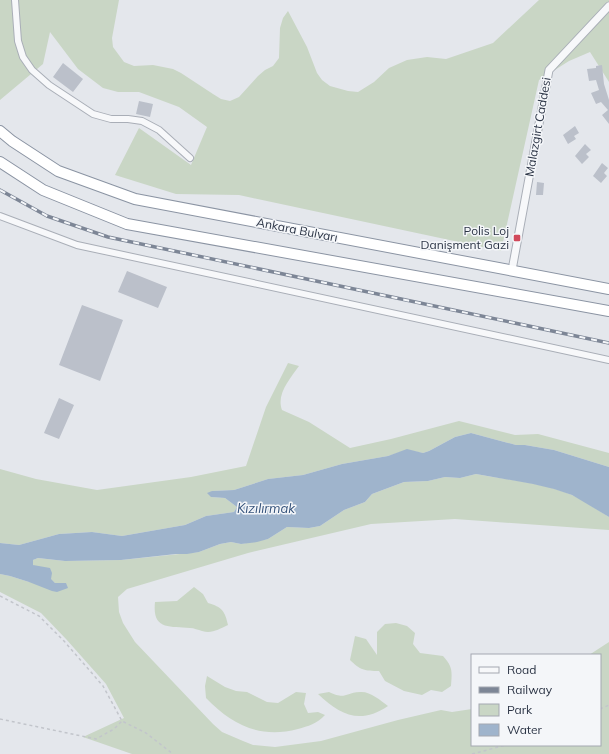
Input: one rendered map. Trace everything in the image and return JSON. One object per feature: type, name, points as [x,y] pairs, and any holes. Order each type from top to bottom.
[{"type":"highway","name":"Ankara Bulvarı","points":[[0,131],[12,141],[58,171],[135,199],[609,289]]},
{"type":"highway","name":"Ankara Bulvarı","points":[[0,162],[42,190],[127,224],[609,311]]},
{"type":"street","points":[[15,0],[18,41],[24,57],[37,75],[49,85],[93,114],[111,119],[142,121],[159,130],[190,158]]},
{"type":"street","name":"Malazgirt Caddesi","points":[[512,270],[548,70],[609,6]]},
{"type":"street","points":[[0,216],[77,245],[609,360]]},
{"type":"path","points":[[0,596],[38,616],[64,641],[103,686],[122,721],[146,733],[173,754]]},
{"type":"path","points":[[0,719],[96,739],[114,729],[122,721]]},
{"type":"path","points":[[472,754],[502,746]]},
{"type":"green space","points":[[0,0],[119,0],[112,38],[113,47],[124,62],[134,66],[153,65],[173,69],[221,99],[230,101],[239,97],[258,76],[273,66],[279,58],[280,28],[283,18],[288,11],[307,47],[317,73],[322,80],[330,86],[358,92],[374,82],[389,68],[407,60],[427,57],[446,59],[493,43],[539,0],[609,0],[609,82],[590,52],[569,61],[539,80],[501,251],[239,195],[176,194],[115,175],[139,128],[191,165],[207,127],[179,107],[139,92],[118,92],[103,88],[78,69],[50,32],[43,64],[0,100]]},
{"type":"green space","points":[[288,363],[299,366],[282,392],[282,410],[309,422],[350,448],[459,421],[515,435],[538,434],[609,453],[609,467],[554,450],[516,445],[471,433],[455,437],[423,453],[407,450],[388,456],[342,464],[303,475],[268,479],[234,490],[212,491],[211,497],[225,498],[237,507],[234,512],[206,516],[185,525],[122,536],[92,532],[59,534],[19,545],[0,543],[0,469],[36,479],[97,490],[191,477],[246,466],[266,407]]},
{"type":"green space","points":[[476,474],[537,484],[561,491],[572,495],[609,517],[609,530],[455,519],[371,524],[248,553],[127,589],[118,597],[119,612],[123,623],[135,642],[222,732],[253,745],[275,747],[321,741],[441,710],[452,712],[471,709],[471,746],[601,746],[601,654],[591,654],[609,642],[609,754],[132,754],[83,737],[124,718],[106,684],[41,613],[0,592],[0,574],[29,582],[55,583],[33,565],[33,560],[38,558],[65,561],[121,560],[199,552],[220,544],[231,542],[241,544],[268,539],[287,527],[309,528],[320,526],[344,510],[365,502],[372,494],[404,482],[428,481],[445,477],[460,478]]},
{"type":"green space","points":[[194,587],[203,594],[208,603],[217,606],[222,610],[226,616],[228,625],[215,631],[206,632],[192,628],[164,625],[159,622],[156,618],[155,602],[177,601]]},
{"type":"green space","points":[[396,623],[407,626],[415,633],[413,644],[420,653],[443,656],[449,663],[451,670],[451,686],[442,692],[431,690],[422,695],[404,691],[385,681],[379,671],[363,669],[350,660],[355,636],[366,639],[377,655],[377,632],[385,624]]},
{"type":"green space","points":[[207,676],[225,687],[236,691],[247,692],[267,702],[278,703],[296,692],[306,693],[304,704],[308,713],[318,712],[325,715],[319,721],[298,729],[284,732],[259,731],[226,716],[206,698],[205,686]]},
{"type":"green space","points":[[329,692],[342,696],[364,692],[375,696],[388,706],[378,712],[368,715],[351,715],[334,707],[318,694]]},
{"type":"water","name":"Kızılırmak","points":[[471,433],[516,445],[554,450],[609,467],[609,517],[572,495],[554,489],[476,474],[460,478],[445,477],[428,481],[404,482],[372,494],[365,502],[344,510],[320,526],[309,528],[287,527],[268,539],[257,542],[241,544],[231,542],[220,544],[199,552],[187,554],[121,560],[65,561],[38,558],[33,560],[33,565],[50,568],[52,573],[51,579],[55,583],[66,583],[68,588],[57,592],[0,574],[0,543],[19,545],[59,534],[92,532],[122,536],[185,525],[206,516],[234,512],[237,507],[225,498],[211,497],[207,493],[212,491],[234,490],[268,479],[303,475],[342,464],[388,456],[407,449],[423,453],[455,437]]},
{"type":"building","points":[[63,63],[83,79],[73,92],[53,77]]},
{"type":"building","points":[[602,65],[604,84],[609,100],[609,124],[602,115],[608,110],[601,102],[596,104],[591,93],[599,90],[596,80],[589,81],[587,69],[596,68],[596,66]]},
{"type":"building","points":[[139,101],[153,104],[150,117],[136,114]]},
{"type":"building","points":[[575,126],[579,133],[574,136],[576,139],[568,144],[563,135]]},
{"type":"building","points":[[585,144],[591,150],[586,154],[589,157],[582,164],[575,156]]},
{"type":"building","points":[[602,163],[608,168],[604,173],[607,176],[601,183],[593,176]]},
{"type":"building","points":[[537,182],[544,183],[543,195],[536,195]]},
{"type":"building","points":[[127,271],[167,287],[158,308],[118,292]]},
{"type":"building","points":[[82,305],[123,320],[100,381],[59,365]]},
{"type":"building","points":[[59,398],[74,405],[59,439],[44,433]]},
{"type":"railway","points":[[0,190],[47,216],[108,237],[609,343]]},
{"type":"place","name":"Polis Loj Danişment Gazi","points":[[517,238]]}]
